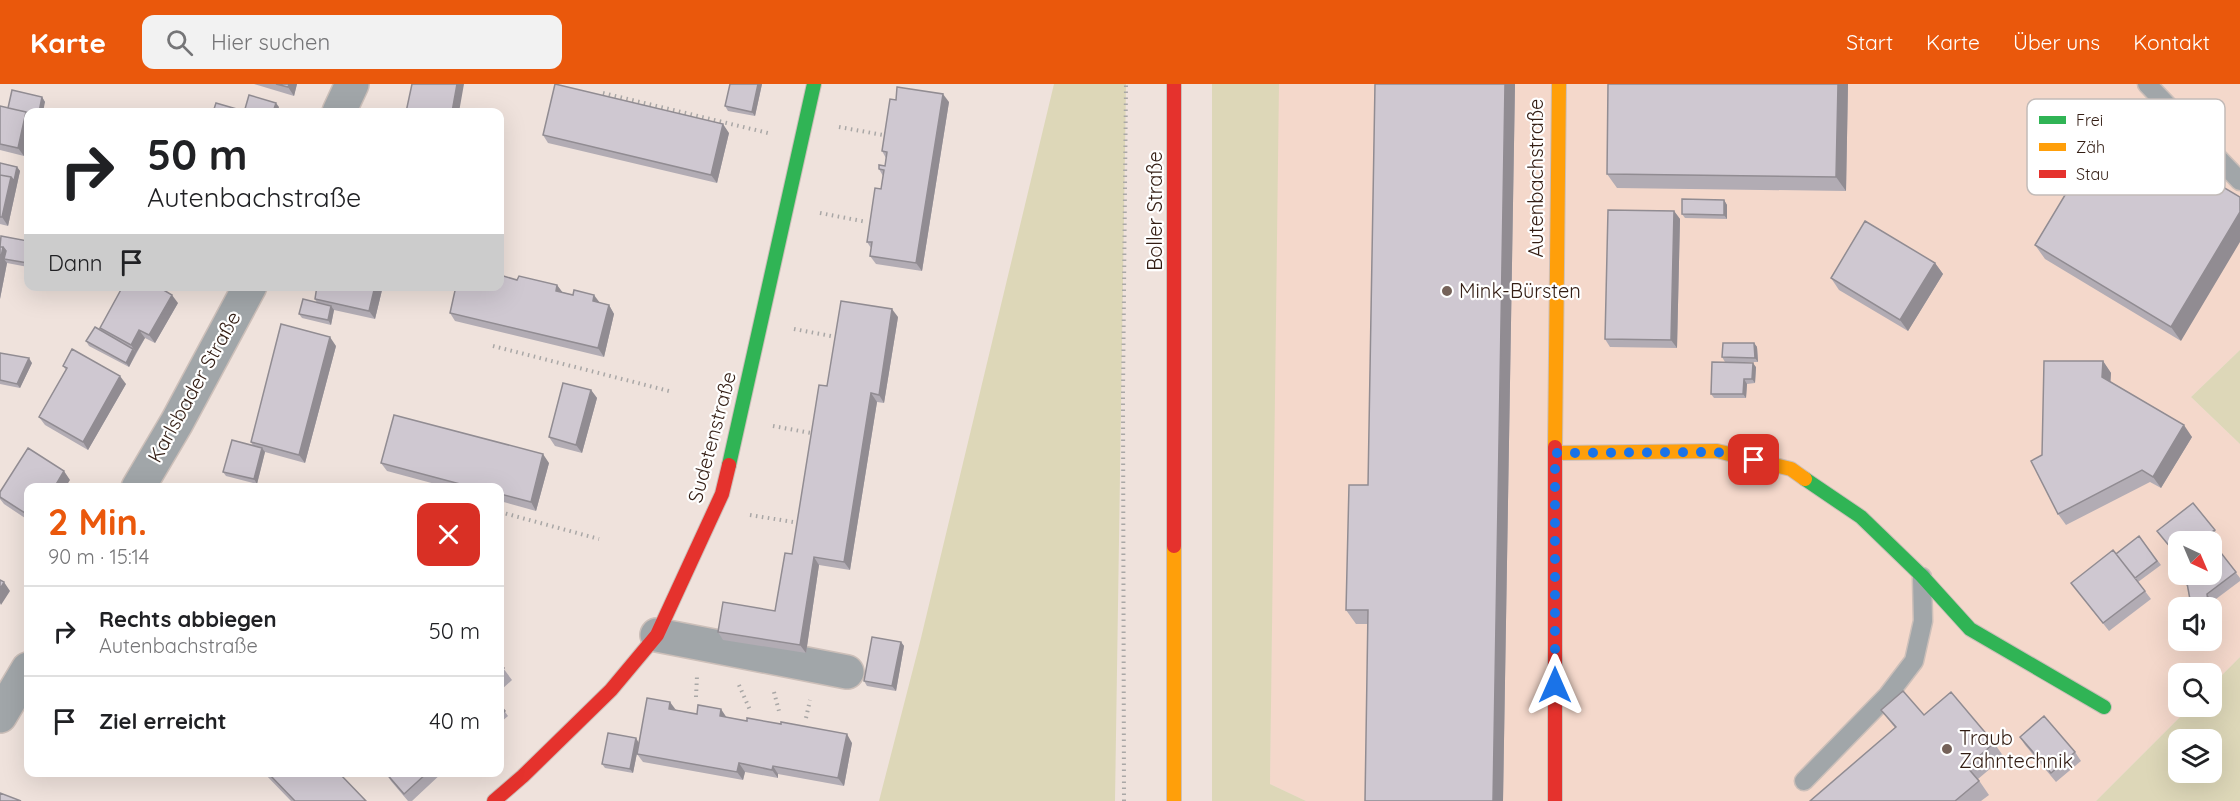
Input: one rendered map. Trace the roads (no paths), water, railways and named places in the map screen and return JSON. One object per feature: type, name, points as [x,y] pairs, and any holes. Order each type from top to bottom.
[{"type":"street","points":[[341,108],[352,84]]},
{"type":"street","name":"Sudetenstraße","points":[[494,801],[523,776],[611,690],[657,635],[722,494],[814,84]]},
{"type":"street","name":"Boller Straße","points":[[1174,84],[1174,801]]},
{"type":"street","name":"Autenbachstraße","points":[[1555,801],[1555,453],[1559,84]]},
{"type":"street","name":"Karlsbader Straße","points":[[141,483],[177,422],[247,291]]},
{"type":"street","points":[[1555,453],[1717,452],[1791,469],[1861,518],[1922,576],[1970,629],[2104,707]]},
{"type":"street","points":[[657,635],[848,672]]},
{"type":"street","points":[[0,716],[24,676]]},
{"type":"lane","points":[[2147,84],[2161,99]]},
{"type":"lane","points":[[2225,165],[2240,181]]},
{"type":"lane","points":[[1804,781],[1888,695],[1914,661],[1923,621],[1922,576]]},
{"type":"place","name":"Mink-Bürsten","points":[[1447,291]]},
{"type":"place","name":"Traub Zahntechnik","points":[[1947,749]]}]
